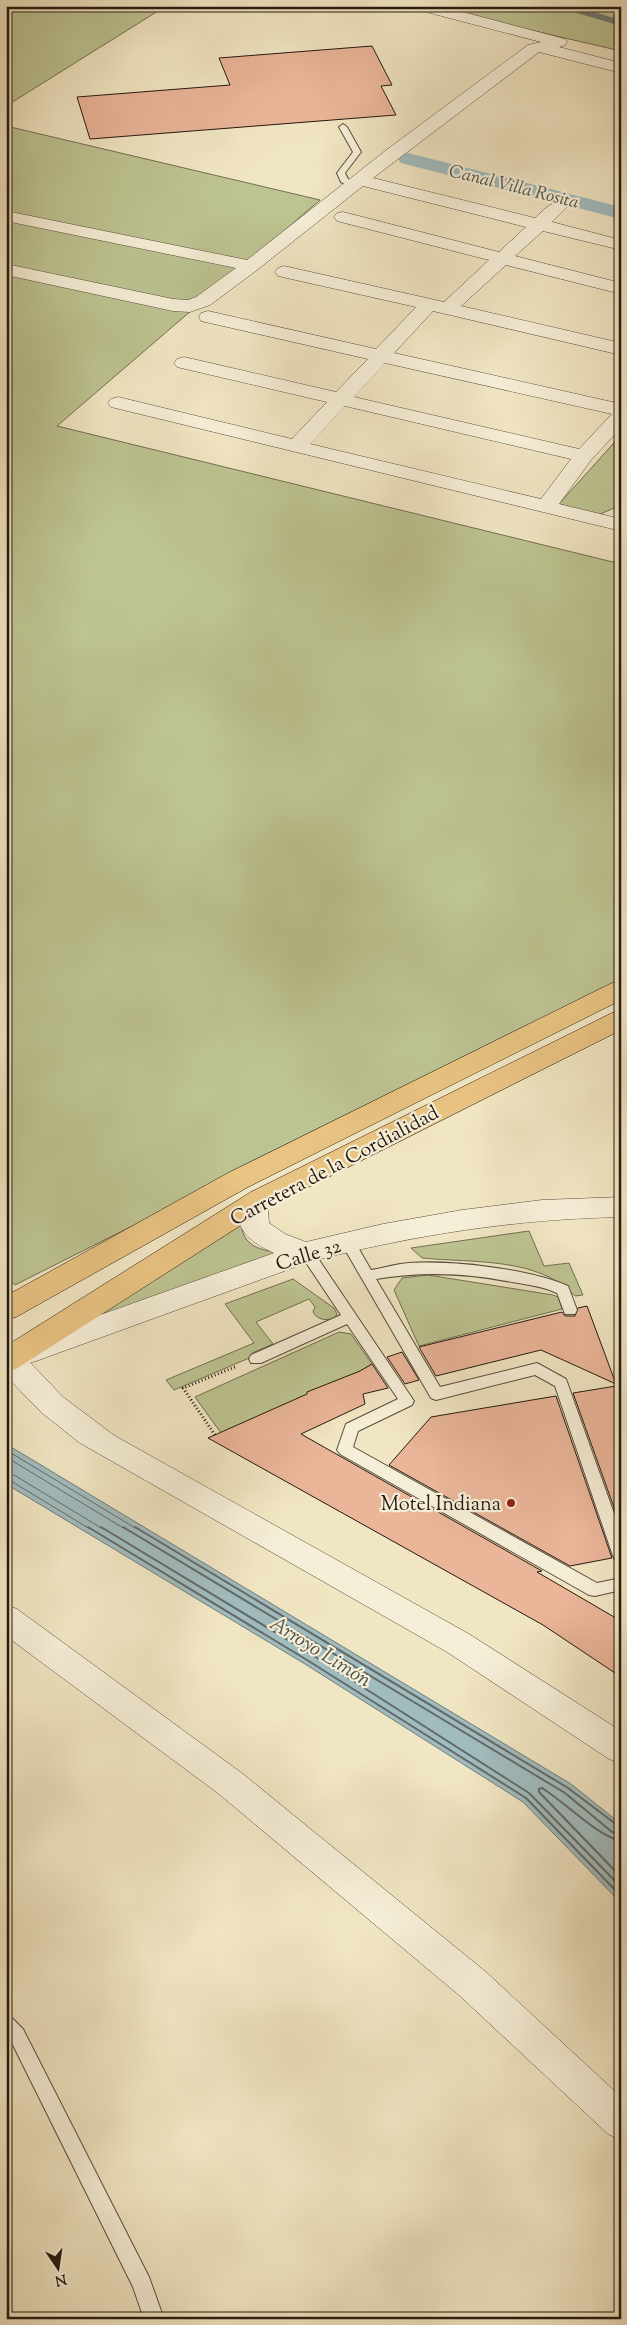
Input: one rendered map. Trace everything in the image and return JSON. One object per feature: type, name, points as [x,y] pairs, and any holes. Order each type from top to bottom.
[{"type":"highway","name":"Carretera de la Cordialidad","points":[[6,1309],[238,1180],[621,989]]},
{"type":"highway","name":"Carretera de la Cordialidad","points":[[7,1360],[261,1199],[621,1018]]},
{"type":"street","points":[[421,6],[621,60]]},
{"type":"street","points":[[6,269],[172,305],[190,306],[203,301],[251,266],[356,183],[534,48],[542,47],[621,68]]},
{"type":"street","points":[[356,183],[538,224],[621,245]]},
{"type":"street","points":[[297,446],[342,400],[380,356],[439,306],[502,258],[558,207]]},
{"type":"street","points":[[6,216],[251,266]]},
{"type":"street","points":[[343,217],[621,289]]},
{"type":"street","points":[[284,272],[621,349]]},
{"type":"street","points":[[208,317],[621,410]]},
{"type":"street","points":[[184,364],[584,456]]},
{"type":"street","points":[[118,402],[621,525]]},
{"type":"street","points":[[547,506],[584,456],[621,416]]},
{"type":"street","points":[[600,520],[621,512]]},
{"type":"street","points":[[261,1199],[255,1206],[254,1215],[255,1224],[261,1232],[279,1244],[306,1252]]},
{"type":"street","name":"Calle 32","points":[[7,1360],[306,1252],[347,1241],[530,1211],[621,1207]]},
{"type":"street","points":[[7,1360],[30,1386],[71,1422],[104,1444],[458,1643],[621,1749]]},
{"type":"street","points":[[6,1618],[230,1784],[473,1984],[621,2122]]},
{"type":"lane","points":[[343,127],[357,152],[341,173],[344,180],[356,183]]},
{"type":"lane","points":[[347,1241],[436,1394],[537,1369],[561,1383],[621,1556]]},
{"type":"lane","points":[[306,1252],[407,1401],[351,1428],[345,1450],[595,1590],[621,1584]]},
{"type":"lane","points":[[366,1276],[409,1268],[475,1270],[548,1283],[563,1290],[570,1310]]},
{"type":"lane","points":[[256,1358],[350,1317]]},
{"type":"lane","points":[[6,2024],[16,2035],[142,2284],[154,2319]]},
{"type":"path","points":[[215,1435],[183,1388],[256,1358]]},
{"type":"green space","points":[[6,6],[166,6],[6,106]]},
{"type":"green space","points":[[427,6],[621,6],[621,51]]},
{"type":"green space","points":[[6,126],[320,200],[57,426],[621,564],[621,980],[15,1285],[6,1276]]},
{"type":"green space","points":[[621,435],[621,505],[598,515],[559,504]]},
{"type":"green space","points":[[249,1218],[242,1229],[248,1241],[266,1251],[287,1253],[41,1345]]},
{"type":"green space","points":[[529,1231],[544,1266],[569,1263],[583,1295],[575,1296],[560,1283],[543,1274],[524,1268],[504,1264],[422,1258],[411,1248]]},
{"type":"green space","points":[[428,1275],[553,1295],[558,1297],[562,1309],[419,1346],[394,1290],[402,1278]]},
{"type":"green space","points":[[293,1279],[334,1308],[337,1314],[335,1318],[325,1320],[317,1317],[313,1312],[315,1307],[309,1299],[256,1322],[273,1344],[252,1353],[254,1356],[174,1390],[166,1380],[254,1343],[225,1304]]},
{"type":"green space","points":[[339,1332],[351,1334],[372,1364],[221,1433],[195,1397]]},
{"type":"water","name":"Arroyo Limón","points":[[6,1444],[571,1784],[621,1824],[621,1903],[523,1802],[305,1664],[6,1484]]},
{"type":"building","points":[[372,46],[392,85],[381,86],[396,115],[90,139],[77,97],[230,85],[219,58]]},
{"type":"building","points":[[587,1306],[616,1384],[541,1350],[436,1376],[419,1347],[562,1312],[565,1316],[575,1316],[578,1308]]},
{"type":"building","points":[[402,1352],[419,1380],[405,1384],[387,1357]]},
{"type":"building","points":[[372,1364],[388,1388],[363,1394],[365,1404],[301,1434],[542,1571],[537,1572],[621,1621],[621,1677],[543,1625],[208,1438]]},
{"type":"building","points":[[616,1386],[621,1398],[621,1527],[573,1393]]},
{"type":"building","points":[[556,1396],[612,1558],[570,1566],[389,1465],[431,1417]]},
{"type":"waterway","points":[[563,6],[621,23]]},
{"type":"waterway","name":"Canal Villa Rosita","points":[[408,159],[621,213]]},
{"type":"place","name":"Motel Indiana","points":[[511,1503]]}]
